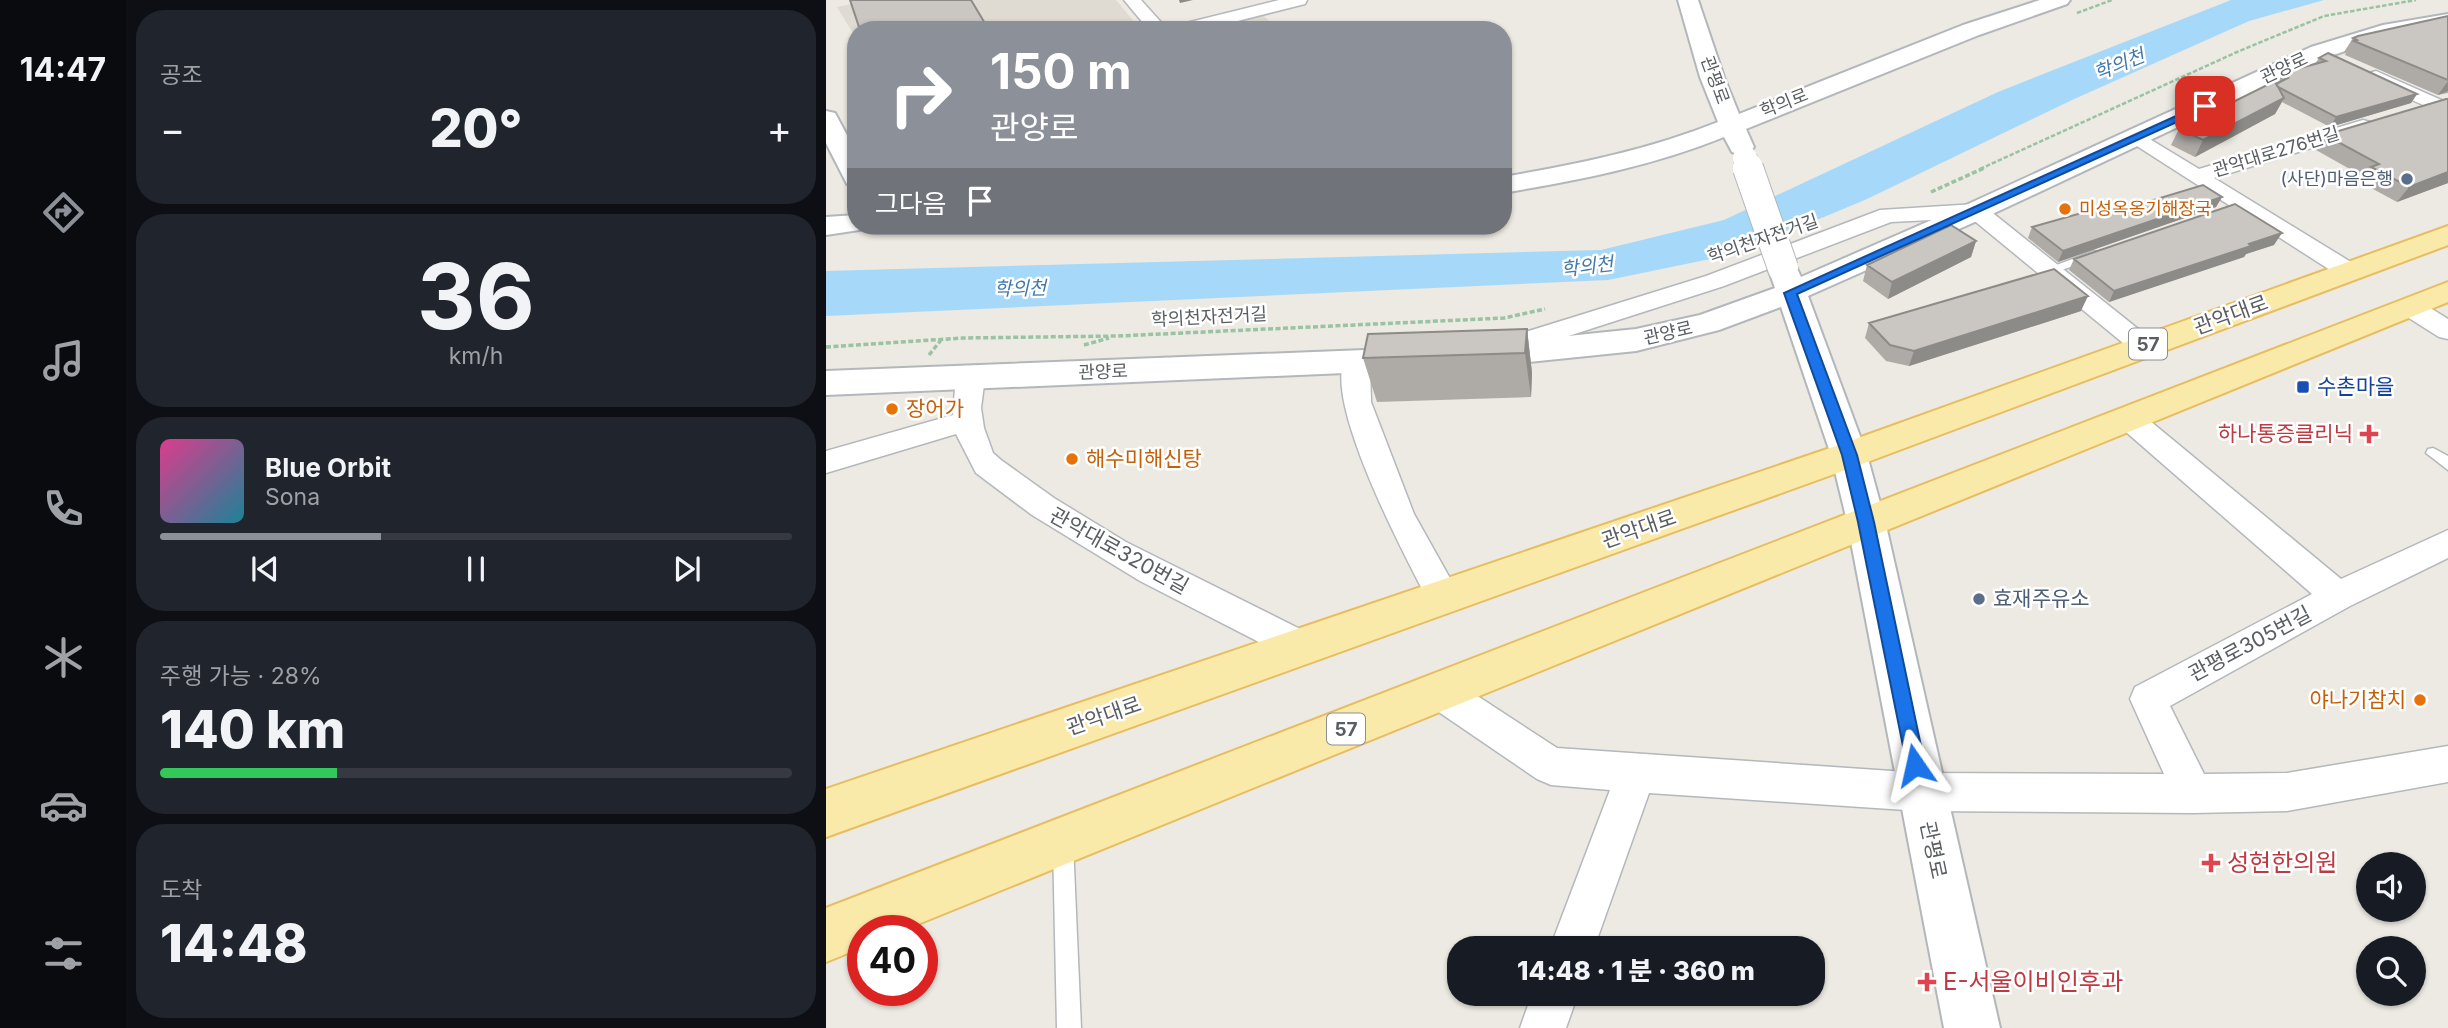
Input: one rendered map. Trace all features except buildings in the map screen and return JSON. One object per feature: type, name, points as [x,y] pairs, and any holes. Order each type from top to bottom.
[{"type":"main road","name":"관악대로","points":[[826,813],[1849,455],[2448,235]]},
{"type":"main road","name":"57","points":[[826,935],[2448,291]]},
{"type":"street","points":[[1132,0],[1151,21]]},
{"type":"street","points":[[1216,21],[1299,0]]},
{"type":"street","name":"관평로","points":[[1688,0],[1712,77],[1745,158],[1849,455],[1866,522],[1972,1028]]},
{"type":"street","name":"학의로","points":[[1512,183],[1592,170],[1678,147],[1971,30],[2060,0]]},
{"type":"street","name":"관양로","points":[[826,383],[1456,357],[1636,340],[1708,323],[1787,280],[1976,211],[2136,139],[2339,60],[2348,40],[2387,30],[2448,20]]},
{"type":"street","points":[[2339,60],[2444,105]]},
{"type":"street","points":[[2409,112],[2444,105]]},
{"type":"street","points":[[826,118],[847,160]]},
{"type":"street","name":"관악대로276번길","points":[[2197,176],[2382,120]]},
{"type":"street","points":[[2136,139],[2197,176],[2235,206],[2350,272]]},
{"type":"street","points":[[1456,357],[1715,281],[1888,215],[1976,211],[2143,346]]},
{"type":"street","points":[[826,226],[847,223]]},
{"type":"street","points":[[2410,307],[2448,331]]},
{"type":"street","points":[[1356,362],[1357,402],[1399,515],[1444,598]]},
{"type":"street","name":"관악대로320번길","points":[[971,377],[965,401],[967,421],[982,461],[1043,508],[1159,575],[1302,647]]},
{"type":"street","points":[[2128,418],[2338,596]]},
{"type":"street","points":[[826,462],[967,421]]},
{"type":"street","name":"관평로305번길","points":[[2193,794],[2148,699],[2338,596],[2448,543]]},
{"type":"street","points":[[1440,692],[1551,766],[1636,773],[1921,792],[2193,794],[2287,792],[2448,764]]},
{"type":"street","points":[[1576,936],[1636,773]]},
{"type":"street","points":[[1543,1028],[1551,1006]]},
{"type":"lane","points":[[2049,270],[2100,252]]},
{"type":"lane","points":[[2433,453],[2448,464]]},
{"type":"lane","points":[[1063,841],[1069,1028]]},
{"type":"path","points":[[1927,194],[2238,52],[2324,16],[2416,0]]},
{"type":"path","name":"학의천자전거길","points":[[826,347],[963,338],[1118,336],[1504,318],[1556,307]]},
{"type":"shaded area","points":[[871,0],[1116,0],[1134,21],[847,21],[847,23],[837,7]]},
{"type":"shaded area","points":[[1263,15],[1269,21],[1238,21]]},
{"type":"water","name":"학의천","points":[[2231,0],[2324,0],[2249,21],[2072,100],[1867,199],[1720,257],[1608,280],[826,316],[826,271],[1601,250],[1724,220],[1998,92]]},
{"type":"place","name":"(사단)마음은행","points":[[2407,179]]},
{"type":"place","name":"미성옥옹기해장국","points":[[2065,209]]},
{"type":"place","name":"수촌마을","points":[[2303,387]]},
{"type":"place","name":"장어가","points":[[892,409]]},
{"type":"place","name":"하나통증클리닉","points":[[2369,434]]},
{"type":"place","name":"해수미해신탕","points":[[1072,459]]},
{"type":"place","name":"효재주유소","points":[[1979,599]]},
{"type":"place","name":"야나기참치","points":[[2420,700]]},
{"type":"place","name":"성현한의원","points":[[2211,863]]},
{"type":"place","name":"E-서울이비인후과","points":[[1927,982]]},
{"type":"route","points":[[1915,765],[1866,522],[1849,455],[1790,293],[2205,106]]}]
